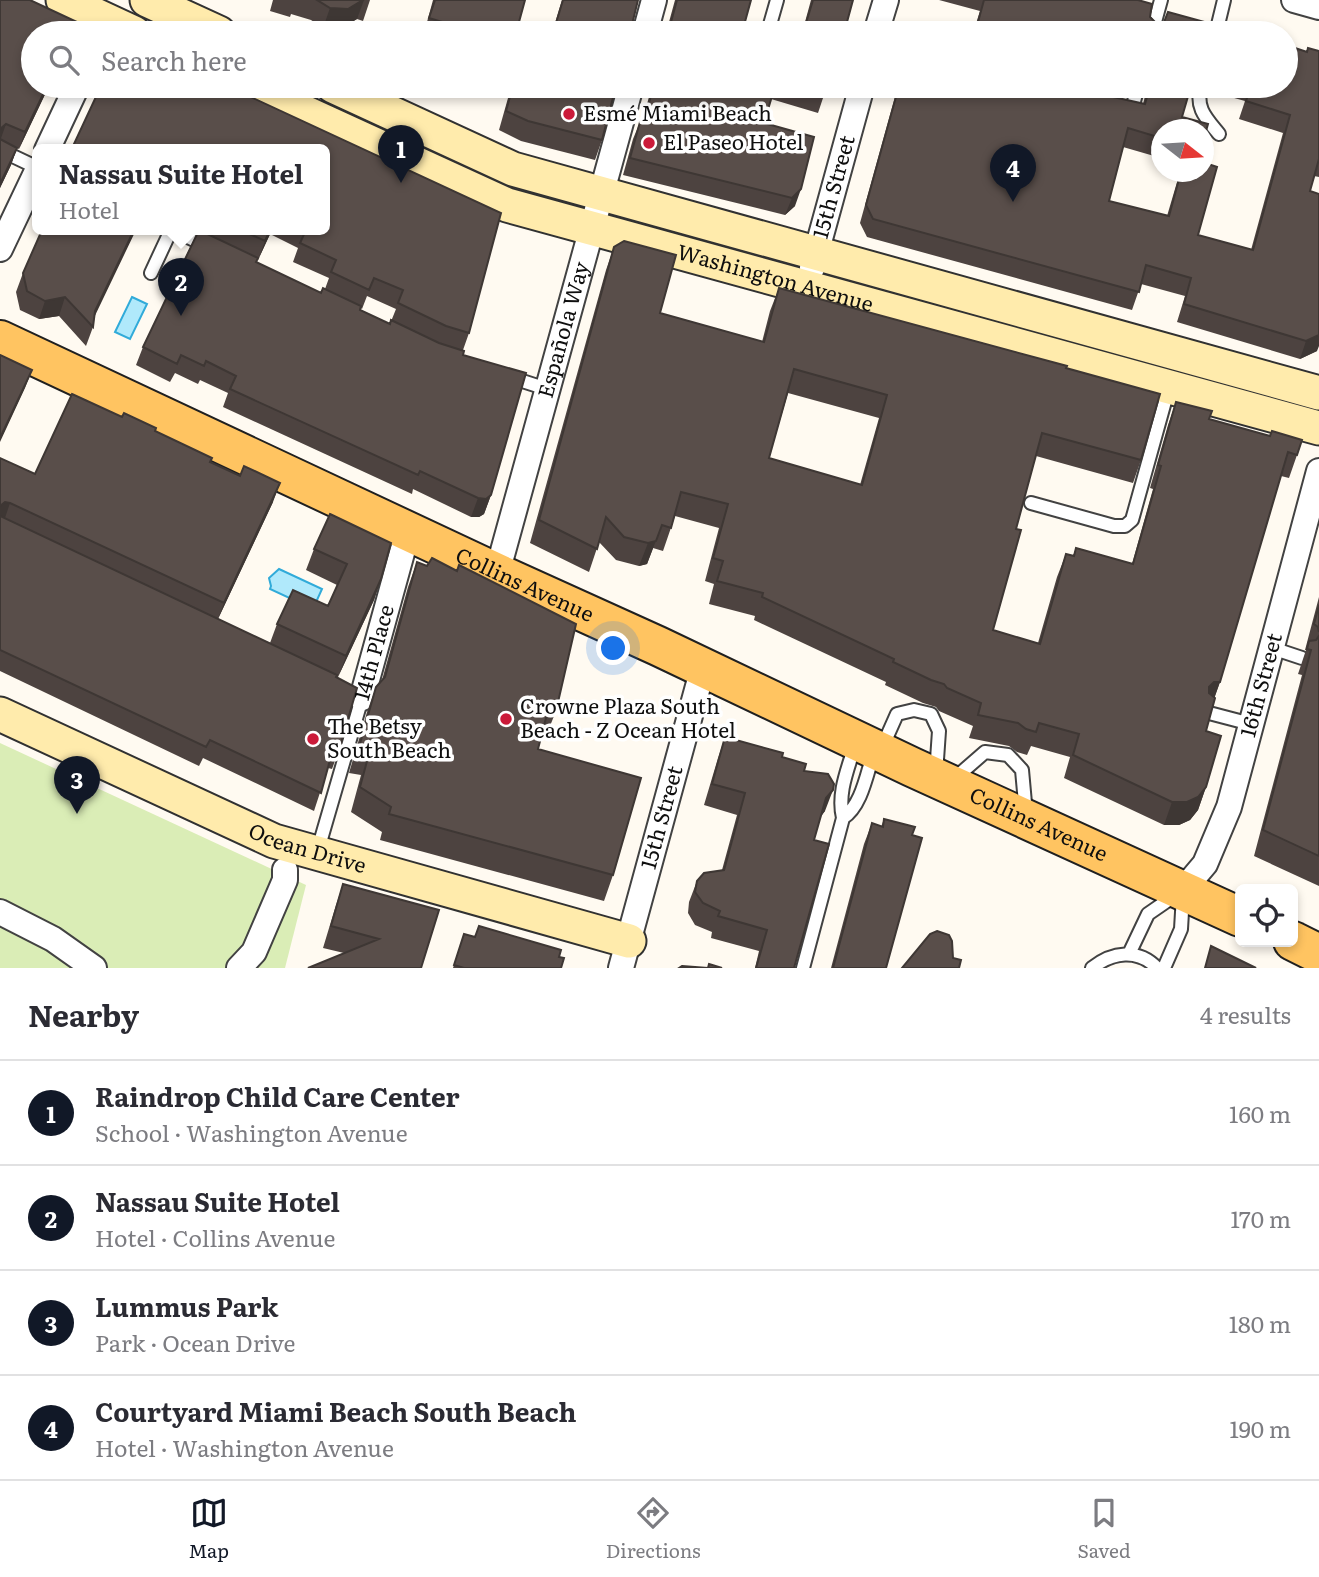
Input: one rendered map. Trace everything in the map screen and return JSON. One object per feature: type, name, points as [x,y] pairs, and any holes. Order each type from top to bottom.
[{"type":"main road","points":[[62,0],[112,21]]},
{"type":"main road","points":[[147,0],[193,21]]},
{"type":"main road","name":"Washington Avenue","points":[[273,98],[484,196],[528,212],[1319,428]]},
{"type":"main road","name":"Washington Avenue","points":[[359,98],[513,169],[1319,393]]},
{"type":"main road","name":"Collins Avenue","points":[[0,340],[870,748],[1235,915]]},
{"type":"main road","name":"Ocean Drive","points":[[0,714],[274,841],[625,954]]},
{"type":"main road","points":[[1298,944],[1319,954]]},
{"type":"street","points":[[648,21],[654,0]]},
{"type":"street","points":[[880,21],[886,0]]},
{"type":"street","points":[[1294,0],[1319,7]]},
{"type":"street","points":[[50,144],[71,98]]},
{"type":"street","name":"Española Way","points":[[497,573],[628,98]]},
{"type":"street","name":"15th Street","points":[[806,289],[859,98]]},
{"type":"street","points":[[0,249],[32,179]]},
{"type":"street","name":"16th Street","points":[[1184,890],[1205,864],[1229,807],[1319,471]]},
{"type":"street","name":"14th Place","points":[[357,696],[408,531]]},
{"type":"street","name":"15th Street","points":[[625,954],[703,668]]},
{"type":"street","points":[[239,968],[254,952],[285,880],[285,870]]},
{"type":"street","points":[[0,912],[53,939],[94,968]]},
{"type":"lane","points":[[771,21],[777,0]]},
{"type":"lane","points":[[1155,21],[1161,0]]},
{"type":"lane","points":[[1219,21],[1224,0]]},
{"type":"lane","points":[[1119,110],[1130,113],[1134,98]]},
{"type":"lane","points":[[1200,98],[1199,106],[1203,114],[1219,134]]},
{"type":"lane","points":[[0,150],[32,166]]},
{"type":"lane","points":[[151,273],[170,235]]},
{"type":"lane","points":[[183,235],[220,252]]},
{"type":"lane","points":[[492,371],[547,389]]},
{"type":"lane","points":[[1031,503],[1114,526],[1125,526],[1132,520],[1169,387]]},
{"type":"lane","points":[[1272,648],[1302,658]]},
{"type":"lane","name":"14th Place","points":[[316,854],[357,696]]},
{"type":"lane","points":[[803,968],[843,818],[840,805],[842,789],[897,714],[914,710],[931,714],[939,731],[942,781]]},
{"type":"lane","points":[[1209,713],[1251,724]]},
{"type":"lane","points":[[843,818],[855,804],[870,748]]},
{"type":"lane","points":[[942,781],[985,752],[1008,755],[1022,770],[1027,819]]},
{"type":"lane","points":[[1129,954],[1147,914],[1184,890]]},
{"type":"lane","points":[[1164,968],[1181,929],[1184,890]]},
{"type":"lane","points":[[1092,968],[1115,955],[1129,954],[1142,957],[1157,968]]},
{"type":"green space","points":[[0,743],[306,885],[285,968],[0,968]]},
{"type":"water","points":[[132,297],[147,304],[130,339],[115,332]]},
{"type":"water","points":[[279,569],[322,589],[313,609],[270,589],[269,578]]},
{"type":"building","points":[[0,0],[30,0],[75,21],[21,21],[21,98],[41,98],[25,132],[6,124],[0,129]]},
{"type":"building","points":[[317,0],[363,0],[348,9],[330,8]]},
{"type":"building","points":[[435,0],[525,0],[519,21],[439,21],[429,18]]},
{"type":"building","points":[[563,0],[638,0],[633,21],[557,21]]},
{"type":"building","points":[[677,0],[751,0],[745,21],[671,21]]},
{"type":"building","points":[[813,0],[853,0],[847,21],[807,21]]},
{"type":"building","points":[[984,0],[1138,0],[1152,4],[1150,17],[1154,21],[978,21]]},
{"type":"building","points":[[1168,12],[1201,21],[1164,21]]},
{"type":"building","points":[[1308,48],[1319,51],[1319,159],[1310,191],[1319,194],[1319,335],[1306,341],[1184,304],[1191,278],[1146,265],[1139,292],[873,219],[866,205],[896,98],[1118,98],[1145,104],[1147,98],[1188,98],[1182,117],[1189,119],[1151,119],[1151,135],[1128,128],[1109,201],[1169,216],[1178,182],[1213,182],[1198,235],[1253,250],[1290,115],[1246,101],[1247,98],[1298,98],[1298,49],[1307,52]]},
{"type":"building","points":[[95,98],[253,98],[501,213],[469,333],[446,326],[398,303],[403,290],[374,278],[369,290],[331,272],[336,260],[300,243],[304,235],[330,235],[330,144],[74,144]]},
{"type":"building","points":[[510,98],[613,98],[602,140],[528,121],[506,111]]},
{"type":"building","points":[[650,98],[771,98],[764,123],[814,137],[801,189],[792,198],[630,158],[640,122],[643,122]]},
{"type":"building","points":[[0,139],[17,148],[0,184]]},
{"type":"building","points":[[40,235],[132,235],[95,311],[93,327],[65,297],[45,301],[27,291],[23,273]]},
{"type":"building","points":[[197,235],[210,235],[258,258],[256,262],[321,293],[323,288],[361,306],[360,310],[390,324],[391,320],[439,343],[464,351],[463,355],[526,373],[491,495],[486,499],[478,498],[420,471],[418,475],[230,389],[236,376],[206,361],[204,366],[181,355],[177,364],[143,347]]},
{"type":"building","points":[[252,235],[268,235],[265,241]]},
{"type":"building","points":[[624,241],[676,255],[660,313],[764,342],[779,288],[1160,394],[1141,460],[1042,433],[1016,529],[1021,530],[993,630],[1040,644],[1066,554],[1074,556],[1076,548],[1133,564],[1176,402],[1212,411],[1209,419],[1270,436],[1272,431],[1302,440],[1297,455],[1288,452],[1220,682],[1214,682],[1209,687],[1209,693],[1215,698],[1206,731],[1221,736],[1206,787],[1198,797],[1187,802],[1172,802],[1073,755],[1079,734],[1039,723],[1036,732],[1018,723],[978,715],[981,703],[947,688],[944,684],[893,662],[894,659],[762,597],[763,593],[717,581],[723,561],[713,558],[728,504],[681,492],[671,528],[662,525],[656,541],[648,543],[624,537],[606,517],[597,549],[539,520],[614,247]],"holes":[[[794,369],[887,395],[862,485],[769,458]]]},
{"type":"building","points":[[0,355],[32,370],[0,438]]},
{"type":"building","points":[[72,394],[122,417],[124,413],[156,428],[155,431],[212,458],[210,462],[240,476],[244,466],[280,483],[224,603],[10,503],[5,502],[0,506],[0,458],[35,474]]},
{"type":"building","points":[[330,514],[391,543],[381,579],[346,656],[277,624],[293,590],[328,606],[347,564],[314,549]]},
{"type":"building","points":[[0,516],[337,675],[336,677],[357,688],[339,750],[333,749],[321,793],[210,740],[206,747],[0,650]]},
{"type":"building","points":[[432,558],[457,571],[459,565],[576,624],[556,711],[548,710],[538,749],[641,778],[613,875],[389,814],[391,807],[360,787],[370,750],[359,747],[376,687],[385,677],[417,562],[427,566]]},
{"type":"building","points":[[1319,605],[1319,632],[1314,624]]},
{"type":"building","points":[[1319,636],[1319,856],[1263,830],[1311,650],[1307,649],[1309,641],[1316,640]]},
{"type":"building","points":[[725,737],[783,753],[782,757],[806,764],[804,771],[828,774],[834,784],[833,790],[826,798],[814,840],[829,844],[794,968],[756,968],[767,930],[718,916],[720,911],[703,903],[695,892],[697,881],[704,873],[724,870],[745,793],[712,784]]},
{"type":"building","points":[[884,819],[915,827],[912,835],[922,838],[886,968],[833,968],[872,823],[883,827]]},
{"type":"building","points":[[343,884],[439,910],[421,968],[308,968],[379,939],[331,926]]},
{"type":"building","points":[[479,926],[561,950],[559,957],[564,958],[561,968],[464,968],[454,965],[464,934],[475,937]]},
{"type":"building","points":[[937,931],[949,935],[953,958],[961,960],[959,968],[902,968],[930,934]]},
{"type":"building","points":[[1211,946],[1256,968],[1205,968]]},
{"type":"place","name":"Esmé Miami Beach","points":[[569,114]]},
{"type":"place","name":"El Paseo Hotel","points":[[649,143]]},
{"type":"place","name":"Raindrop Child Care Center","points":[[401,183]]},
{"type":"place","name":"Courtyard Miami Beach South Beach","points":[[1013,202]]},
{"type":"place","name":"Nassau Suite Hotel","points":[[181,316]]},
{"type":"place","name":"Crowne Plaza South Beach - Z Ocean Hotel","points":[[506,719]]},
{"type":"place","name":"The Betsy South Beach","points":[[313,739]]},
{"type":"place","name":"Lummus Park","points":[[77,814]]}]
